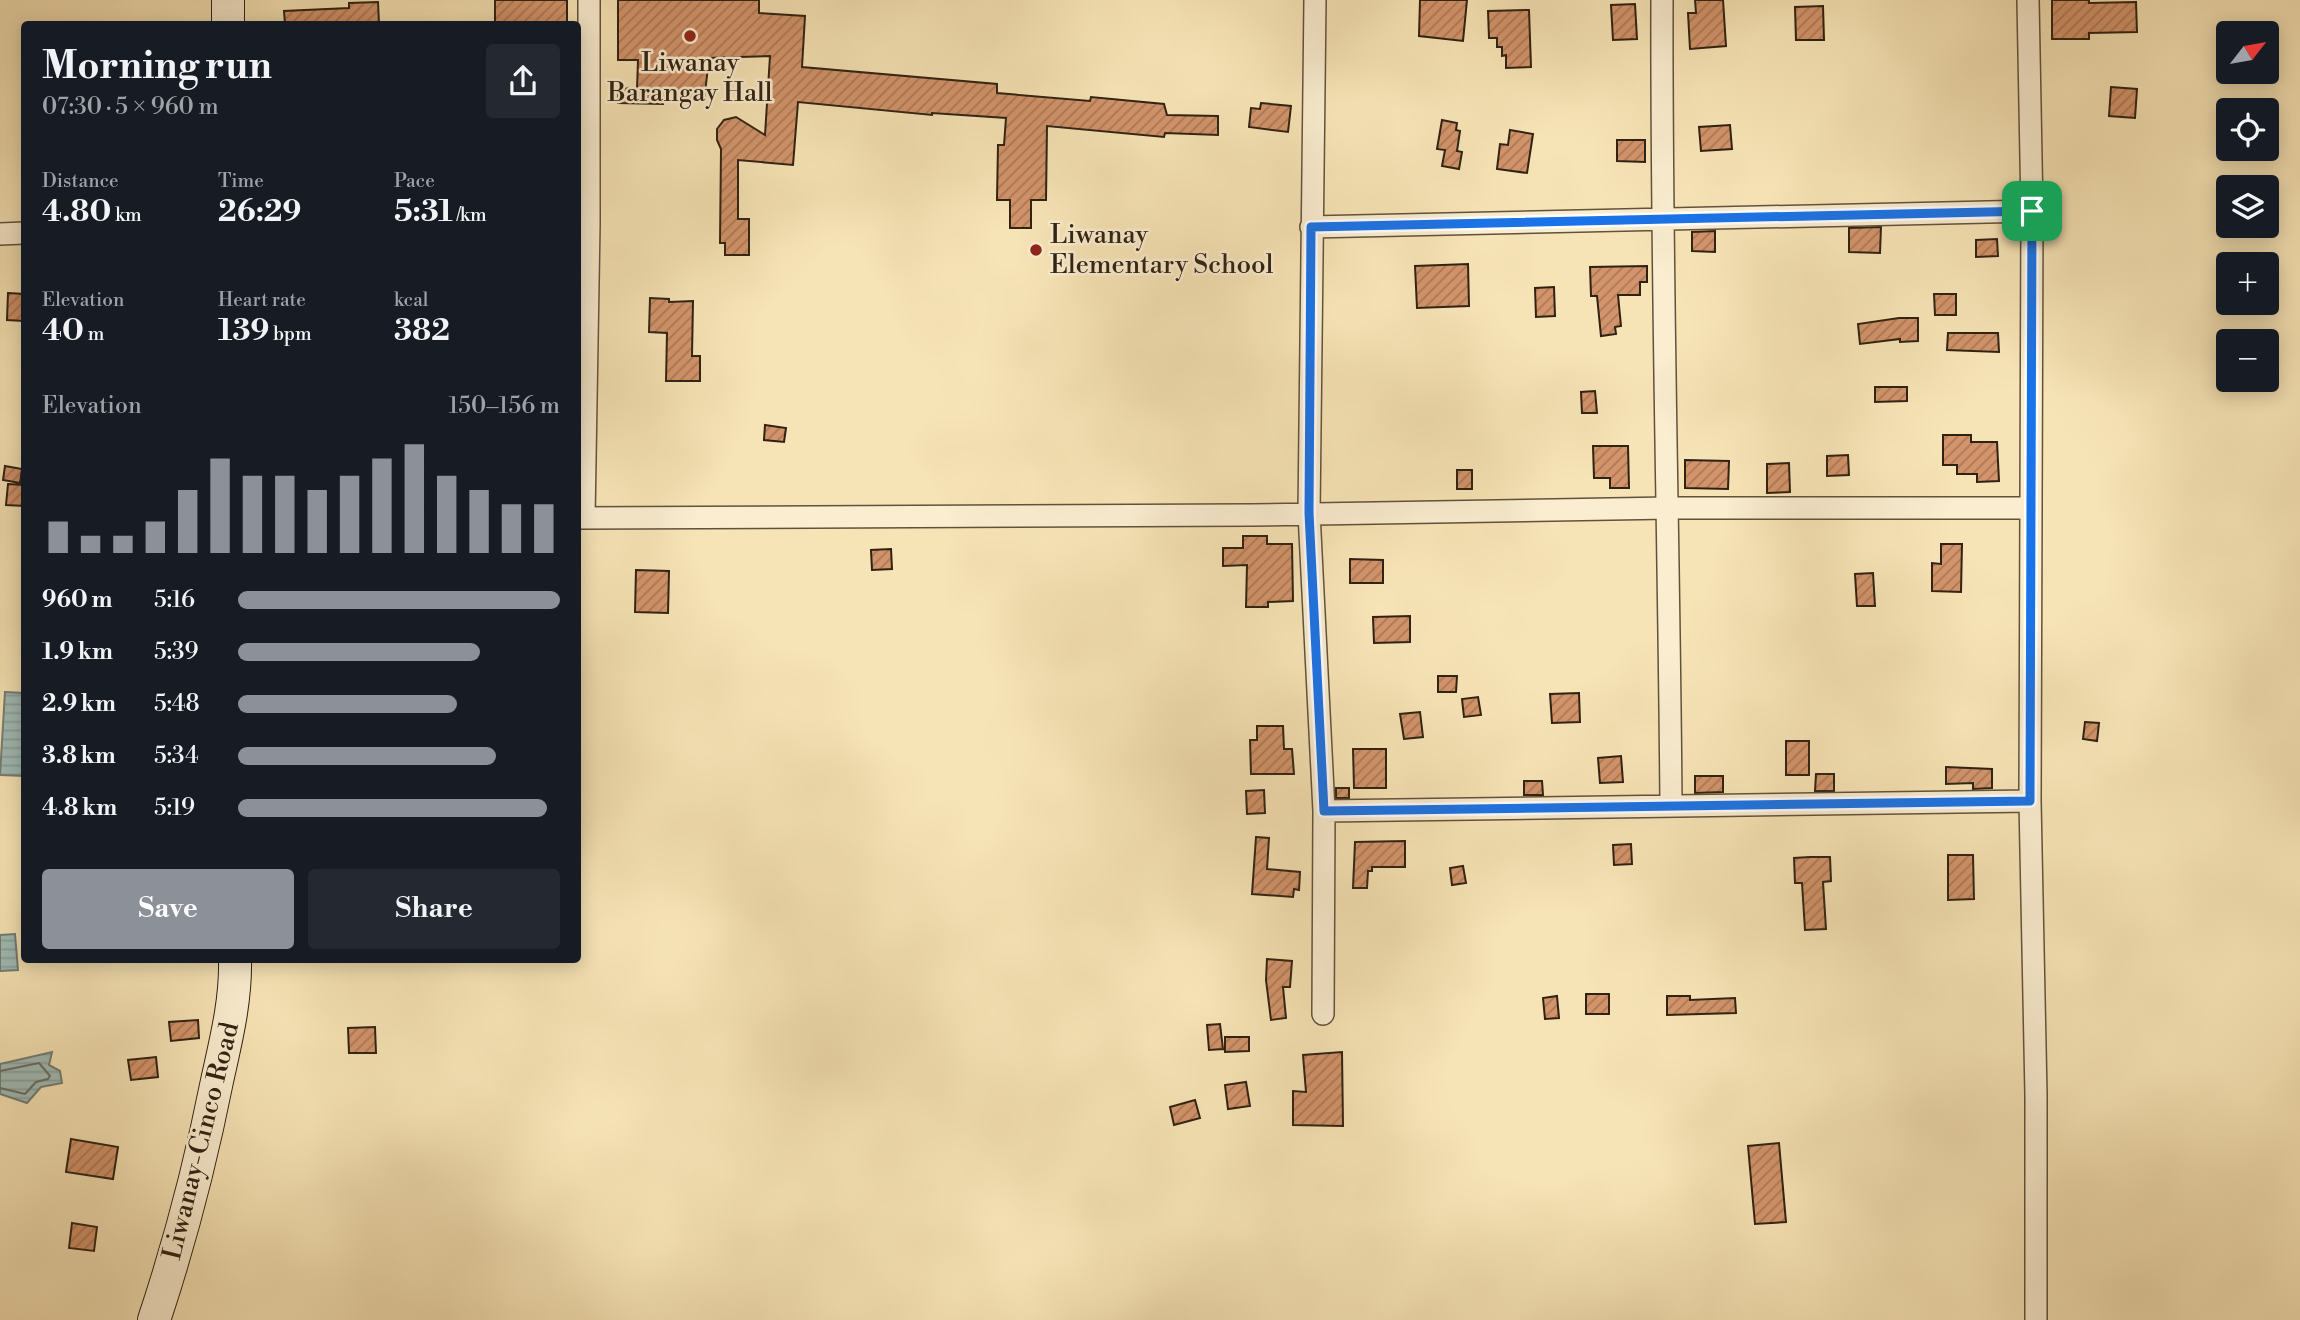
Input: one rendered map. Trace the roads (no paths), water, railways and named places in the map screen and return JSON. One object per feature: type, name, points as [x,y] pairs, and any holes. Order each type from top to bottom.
[{"type":"street","points":[[228,0],[228,21]]},
{"type":"street","points":[[589,0],[583,224],[581,518],[922,517],[1668,508],[2031,508]]},
{"type":"street","points":[[1315,0],[1309,513],[1324,811],[1323,1014]]},
{"type":"street","points":[[1662,0],[1661,218],[1671,806]]},
{"type":"street","points":[[2028,0],[2032,211],[2030,801],[2037,1109],[2036,1320]]},
{"type":"street","points":[[1311,227],[2032,211]]},
{"type":"street","points":[[0,234],[21,233]]},
{"type":"street","points":[[1324,811],[2030,801]]},
{"type":"street","name":"Liwanay-Cinco Road","points":[[154,1320],[208,1126],[233,1005],[235,963]]},
{"type":"water","points":[[5,692],[21,693],[21,776],[0,775]]},
{"type":"water","points":[[15,934],[18,970],[0,971],[0,935]]},
{"type":"water","points":[[52,1052],[49,1065],[60,1071],[62,1083],[41,1087],[27,1103],[0,1094],[0,1064]]},
{"type":"place","name":"Liwanay Barangay Hall","points":[[690,36]]},
{"type":"place","name":"Liwanay Elementary School","points":[[1036,250]]}]
